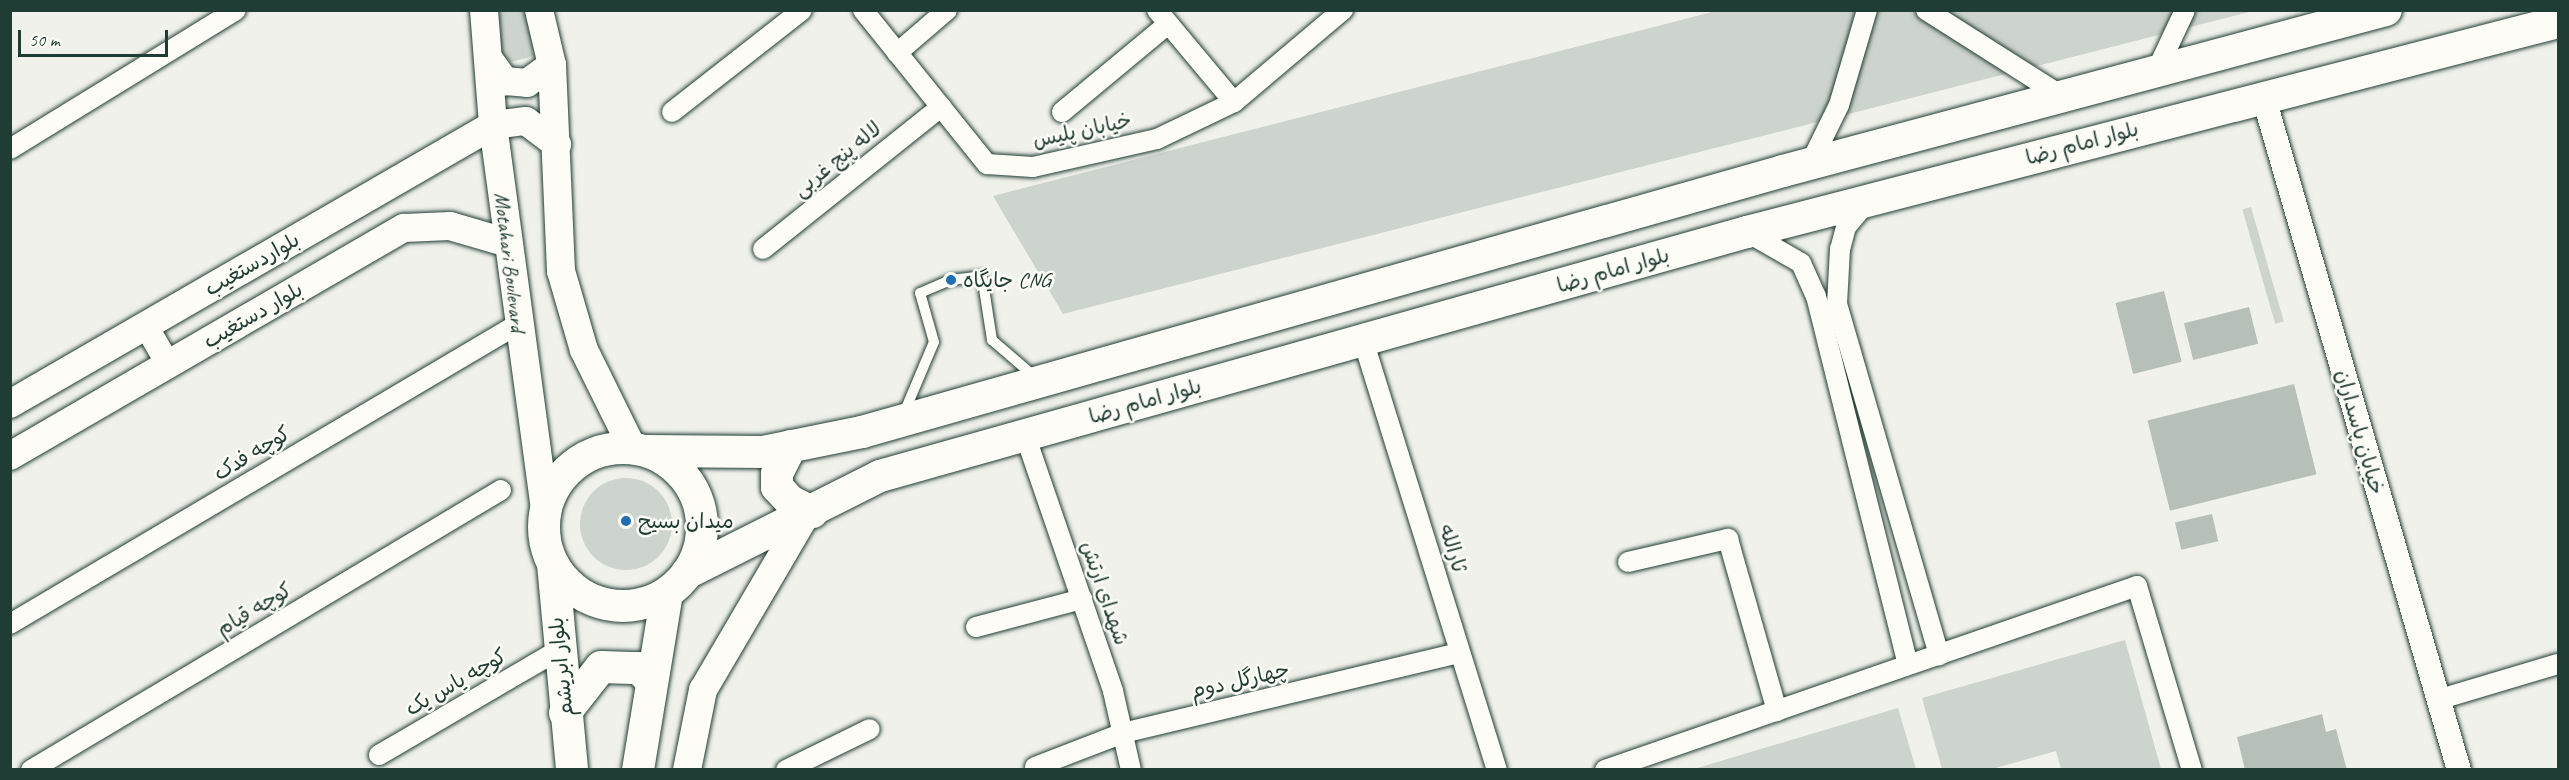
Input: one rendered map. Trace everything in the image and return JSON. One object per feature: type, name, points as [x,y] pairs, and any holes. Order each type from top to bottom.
[{"type":"main road","name":"Motahari Boulevard","points":[[484,10],[493,125],[545,512]]},
{"type":"main road","points":[[539,10],[552,65],[561,271],[584,350],[640,450],[687,480],[698,502],[703,526],[677,583],[652,682],[638,770]]},
{"type":"main road","points":[[677,583],[643,604],[616,606],[591,600],[568,585],[553,564],[544,539],[545,512],[555,487],[572,466],[595,453],[640,450],[763,452],[901,421],[1810,164],[2368,13]]},
{"type":"main road","name":"بلوار امام رضا","points":[[677,583],[880,476],[1869,199],[2263,95],[2559,22]]},
{"type":"main road","points":[[488,58],[506,81],[527,83],[552,65]]},
{"type":"main road","points":[[493,125],[526,121],[557,144]]},
{"type":"main road","name":"بلواردستغیب","points":[[10,404],[493,125]]},
{"type":"main road","name":"بلوار دستغیب","points":[[10,456],[404,228],[450,226],[508,243]]},
{"type":"main road","points":[[687,770],[703,690],[808,514],[790,501],[777,487],[777,474],[792,446]]},
{"type":"main road","name":"بلوار ابریشم","points":[[553,564],[557,651],[572,770]]},
{"type":"main road","points":[[565,714],[601,667],[639,668],[652,682]]},
{"type":"street","points":[[10,149],[211,17],[236,10]]},
{"type":"street","points":[[672,112],[802,10]]},
{"type":"street","name":"خیابان پلیس","points":[[863,10],[987,164],[1033,167],[1157,139],[1234,102],[1343,10]]},
{"type":"street","points":[[897,52],[947,10]]},
{"type":"street","points":[[1810,164],[1839,105],[1867,10]]},
{"type":"street","points":[[1926,10],[2063,97]]},
{"type":"street","points":[[2156,72],[2186,10]]},
{"type":"street","points":[[1062,112],[1163,17],[1234,102]]},
{"type":"street","name":"خیابان پاسداران","points":[[2263,95],[2459,770]]},
{"type":"street","name":"لاله پنج غربی","points":[[763,249],[941,107]]},
{"type":"street","points":[[1869,199],[1846,227],[1837,265],[1837,304],[1939,655]]},
{"type":"street","points":[[1747,232],[1801,263],[1834,362],[1908,665]]},
{"type":"street","name":"کوچه فدک","points":[[10,624],[518,324]]},
{"type":"street","points":[[146,326],[168,364]]},
{"type":"street","name":"ثارالله","points":[[1363,340],[1497,770]]},
{"type":"street","points":[[1834,362],[1854,358]]},
{"type":"street","name":"شهدای ارتش","points":[[1025,435],[1082,599],[1123,733],[1131,770]]},
{"type":"street","name":"کوچه قیام","points":[[31,770],[501,489]]},
{"type":"street","points":[[1628,562],[1728,539],[1777,711]]},
{"type":"street","points":[[1605,770],[1651,762],[1777,711],[2137,586],[2192,770]]},
{"type":"street","points":[[976,627],[1082,599]]},
{"type":"street","name":"کوچه یاس یک","points":[[379,755],[557,651]]},
{"type":"street","name":"چهارگل دوم","points":[[1035,767],[1123,733],[1460,653]]},
{"type":"street","points":[[2437,700],[2559,664]]},
{"type":"street","points":[[786,770],[870,729]]},
{"type":"lane","points":[[901,421],[934,342],[920,293],[951,280],[982,276],[992,340],[1040,382]]},
{"type":"shaded area","points":[[493,11],[526,11],[535,56],[510,62],[498,51]]},
{"type":"shaded area","points":[[1716,11],[2253,11],[1063,314],[993,196]]},
{"type":"shaded area","points":[[2251,207],[2284,321],[2275,324],[2242,209]]},
{"type":"shaded area","points":[[626,478],[644,482],[659,491],[668,506],[672,524],[668,542],[659,557],[644,566],[626,570],[608,566],[593,557],[584,542],[580,524],[584,506],[593,491],[608,482]]},
{"type":"shaded area","points":[[2125,640],[2161,769],[2061,769],[2056,751],[1992,769],[1942,769],[1922,698]]},
{"type":"shaded area","points":[[1898,708],[1916,769],[1694,769]]},
{"type":"building","points":[[2164,291],[2182,362],[2133,374],[2115,303]]},
{"type":"building","points":[[2249,307],[2258,344],[2193,360],[2184,323]]},
{"type":"building","points":[[2294,384],[2316,474],[2170,511],[2147,421]]},
{"type":"building","points":[[2212,514],[2218,541],[2181,550],[2175,523]]},
{"type":"building","points":[[2322,714],[2326,732],[2336,729],[2347,770],[2245,770],[2237,737]]},
{"type":"place","name":"جایگاه CNG","points":[[951,280]]},
{"type":"place","name":"میدان بسیح","points":[[626,521]]}]
